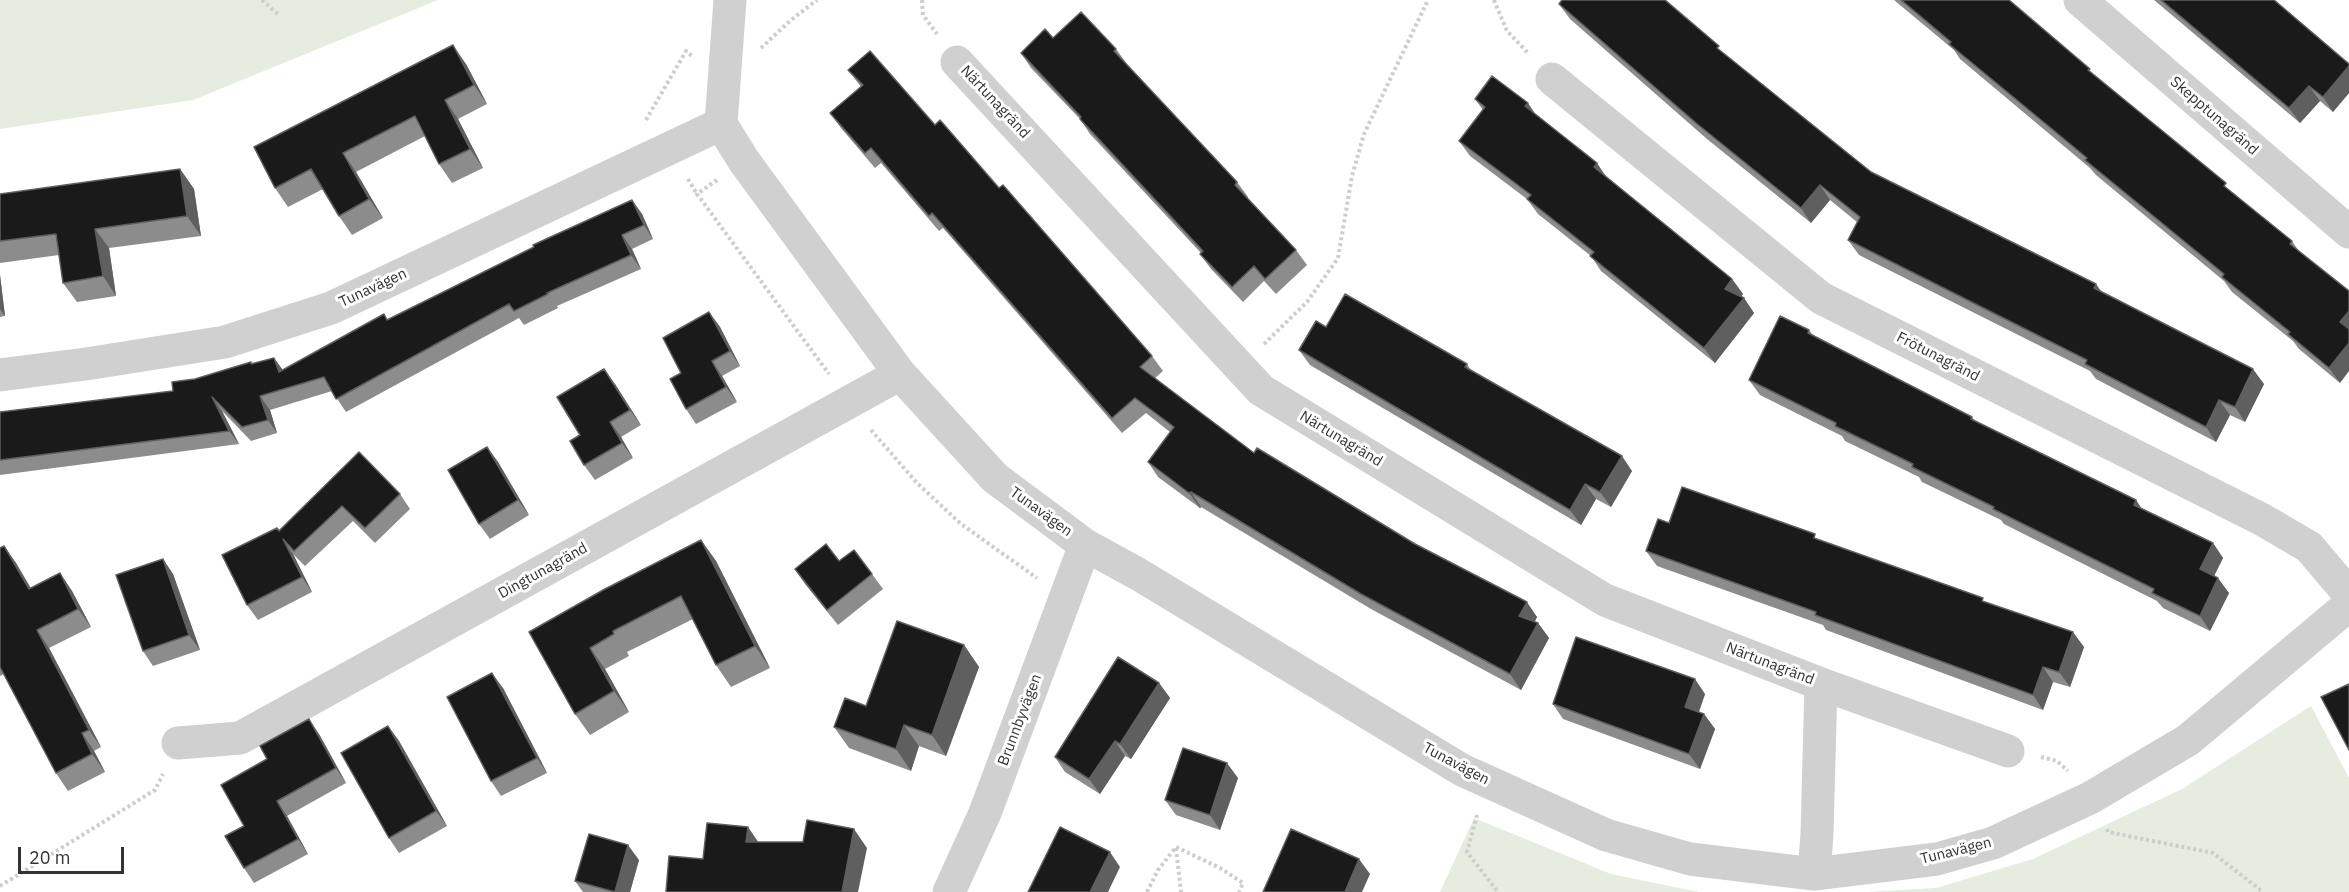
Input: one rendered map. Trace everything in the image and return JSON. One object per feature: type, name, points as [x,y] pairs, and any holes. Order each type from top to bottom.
[{"type":"street","name":"Skepptunagränd","points":[[2080,0],[2349,232]]},
{"type":"street","points":[[721,124],[736,4]]},
{"type":"street","name":"Närtunagränd","points":[[957,62],[1261,390],[1605,600],[1821,684],[2008,751]]},
{"type":"street","name":"Frötunagränd","points":[[1552,79],[1821,298],[2263,520],[2309,547],[2349,594]]},
{"type":"street","name":"Tunavägen","points":[[0,375],[225,342],[331,308],[721,124],[744,161],[900,374],[995,478],[1086,545],[1138,574],[1462,770],[1606,835],[1690,859],[1814,874],[1937,859],[1993,843],[2090,798],[2188,740],[2349,605]]},
{"type":"street","name":"Dingtunagränd","points":[[178,743],[240,738],[900,374]]},
{"type":"street","name":"Brunnbyvägen","points":[[949,892],[985,813],[1086,545]]},
{"type":"street","name":"Närtunagränd","points":[[1814,874],[1821,684]]},
{"type":"path","points":[[262,0],[279,15]]},
{"type":"path","points":[[1240,367],[1307,302],[1338,258],[1352,176],[1364,134],[1428,0]]},
{"type":"path","points":[[1494,0],[1507,31],[1552,79]]},
{"type":"path","points":[[0,886],[155,790],[178,743]]},
{"type":"path","points":[[2008,751],[2057,761],[2079,780],[2108,832],[2213,853],[2263,892]]},
{"type":"path","points":[[1487,782],[1467,852],[1498,892]]},
{"type":"path","points":[[1147,892],[1158,870],[1176,847]]},
{"type":"path","points":[[1176,847],[1180,892]]},
{"type":"path","points":[[1176,847],[1220,868],[1243,883],[1239,892]]},
{"type":"shaded area","points":[[0,0],[438,0],[193,100],[0,129]]},
{"type":"shaded area","points":[[2311,706],[2349,778],[2349,892],[1867,892],[1936,888],[2033,859],[2182,789]]},
{"type":"shaded area","points":[[1474,818],[1611,874],[1699,892],[1440,892]]},
{"type":"building","points":[[1562,0],[1665,0],[1719,46],[1717,48],[1871,172],[2096,284],[2094,288],[2253,369],[2235,407],[2219,400],[2206,427],[2085,364],[2087,360],[1848,240],[1860,217],[1820,185],[1801,208],[1696,123],[1559,4]]},
{"type":"building","points":[[1901,0],[2009,0],[2090,69],[2088,70],[2226,183],[2224,186],[2292,241],[2290,244],[2349,291],[2349,311],[2340,322],[2349,329],[2349,343],[2329,368],[2288,334],[2290,332],[2222,277],[2224,274],[2085,160],[2087,158],[1949,44],[1951,42]]},
{"type":"building","points":[[2161,0],[2274,0],[2349,66],[2323,97],[2309,86],[2289,108]]},
{"type":"building","points":[[1081,12],[1116,49],[1114,51],[1237,182],[1235,185],[1296,250],[1265,279],[1254,266],[1232,287],[1200,254],[1203,251],[1021,53],[1045,29],[1053,38]]},
{"type":"building","points":[[453,45],[474,85],[445,100],[470,149],[439,164],[415,116],[343,153],[369,199],[339,216],[311,169],[275,188],[254,147]]},
{"type":"building","points":[[870,51],[935,125],[940,120],[999,188],[1003,185],[1152,356],[1140,367],[1254,453],[1257,448],[1415,544],[1527,602],[1519,616],[1538,623],[1510,674],[1361,594],[1191,492],[1189,493],[1148,462],[1174,427],[1135,398],[1112,418],[932,213],[929,216],[871,148],[865,153],[830,113],[863,85],[848,70]]},
{"type":"building","points":[[1492,76],[1528,103],[1525,106],[1597,163],[1594,167],[1732,279],[1725,289],[1744,298],[1704,348],[1590,256],[1594,252],[1527,199],[1531,195],[1459,141],[1485,107],[1475,99]]},
{"type":"building","points":[[180,169],[187,216],[95,229],[103,276],[63,283],[56,234],[0,241],[0,194]]},
{"type":"building","points":[[632,200],[644,225],[622,235],[631,255],[547,293],[514,311],[509,304],[336,399],[324,377],[260,396],[268,420],[242,427],[212,397],[229,431],[0,460],[0,412],[173,391],[172,382],[195,379],[251,362],[251,364],[274,358],[279,372],[384,314],[387,320],[534,247],[533,245]]},
{"type":"building","points":[[1345,294],[1467,364],[1465,367],[1622,456],[1600,492],[1585,484],[1570,510],[1299,350],[1316,321],[1326,327]]},
{"type":"building","points":[[709,312],[730,351],[712,361],[726,387],[686,409],[670,379],[681,373],[663,338]]},
{"type":"building","points":[[1780,316],[1809,330],[1808,333],[1972,417],[1971,419],[2136,500],[2134,505],[2213,543],[2200,569],[2218,578],[2200,616],[2152,593],[2154,589],[1993,509],[1994,507],[1912,467],[1913,464],[1835,426],[1836,423],[1749,380]]},
{"type":"building","points":[[604,369],[630,410],[610,422],[622,443],[584,465],[570,441],[580,435],[557,397]]},
{"type":"building","points":[[487,447],[518,500],[479,524],[448,470]]},
{"type":"building","points":[[359,452],[400,494],[365,528],[342,506],[294,551],[283,539],[302,577],[247,605],[222,555],[277,528],[279,531]]},
{"type":"building","points":[[1682,487],[1815,534],[1814,538],[1983,598],[1982,601],[2073,632],[2059,672],[2043,667],[2033,695],[1815,615],[1816,612],[1646,551],[1658,519],[1669,523]]},
{"type":"building","points":[[701,540],[755,646],[716,665],[681,596],[613,631],[614,634],[590,648],[614,691],[575,714],[529,632],[605,589]]},
{"type":"building","points":[[826,544],[839,561],[854,550],[872,574],[827,610],[795,569]]},
{"type":"building","points":[[4,546],[29,589],[60,573],[78,609],[37,630],[89,730],[82,733],[92,754],[56,773],[0,667],[0,548]]},
{"type":"building","points":[[163,559],[189,635],[143,651],[116,575]]},
{"type":"building","points":[[897,621],[964,645],[932,735],[904,725],[896,749],[834,727],[845,698],[866,706]]},
{"type":"building","points":[[1576,637],[1695,679],[1685,707],[1704,714],[1689,754],[1553,704]]},
{"type":"building","points":[[1118,657],[1159,683],[1120,744],[1115,741],[1089,779],[1055,757]]},
{"type":"building","points":[[492,673],[537,758],[491,781],[447,697]]},
{"type":"building","points":[[2349,684],[2349,750],[2321,697]]},
{"type":"building","points":[[309,719],[336,768],[277,801],[298,839],[244,868],[225,836],[244,826],[221,785],[267,759],[260,746]]},
{"type":"building","points":[[388,726],[436,811],[389,838],[341,753]]},
{"type":"building","points":[[1183,748],[1227,763],[1210,815],[1165,800]]},
{"type":"building","points":[[807,820],[854,829],[842,892],[666,892],[669,856],[703,859],[707,823],[748,827],[746,842],[803,842]]},
{"type":"building","points":[[1060,827],[1110,852],[1090,892],[1028,892]]},
{"type":"building","points":[[1291,829],[1359,859],[1345,892],[1263,892]]},
{"type":"building","points":[[589,834],[628,845],[615,892],[575,881]]}]
